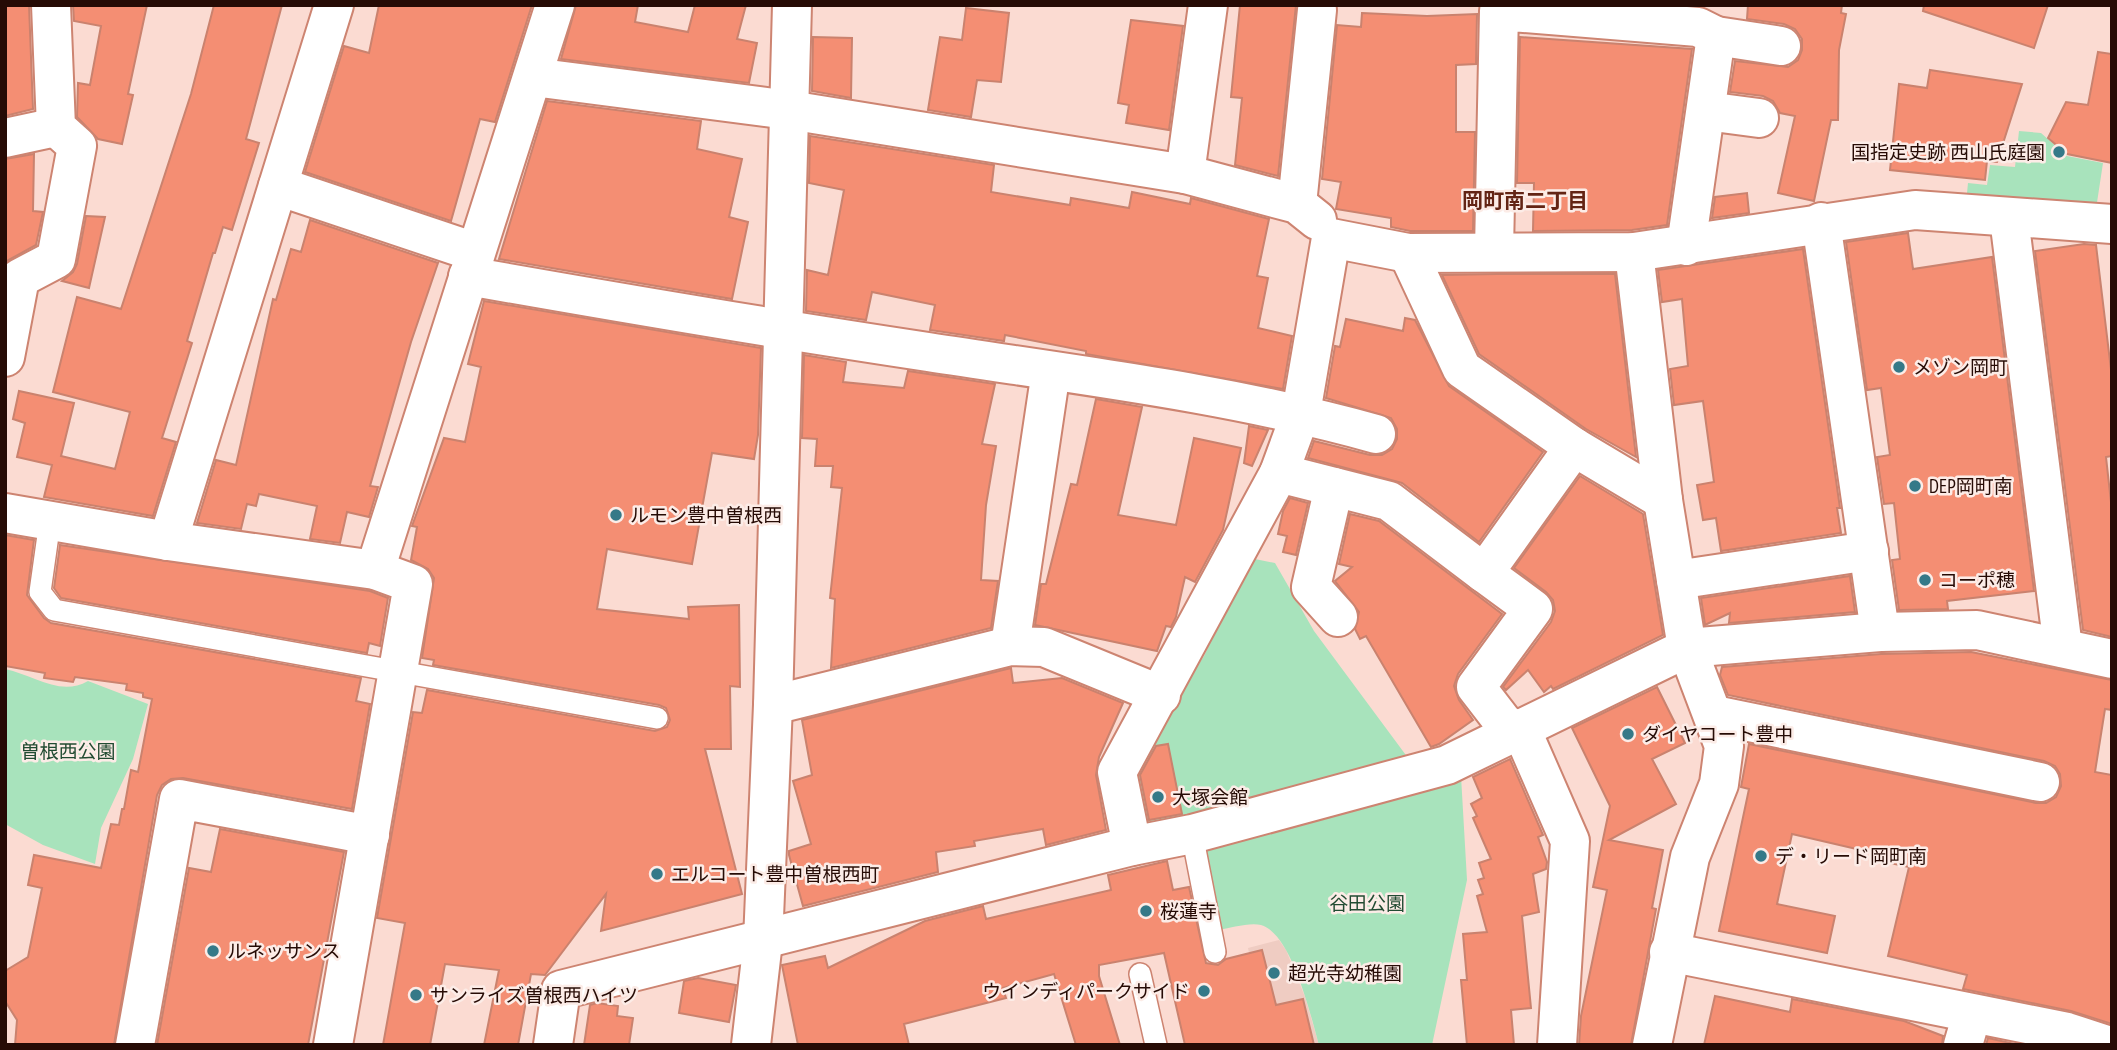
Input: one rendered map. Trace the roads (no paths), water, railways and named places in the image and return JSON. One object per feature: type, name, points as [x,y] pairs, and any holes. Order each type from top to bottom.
[{"type":"street","points":[[5,357],[20,278],[56,259],[77,146],[57,127],[51,5]]},
{"type":"street","points":[[168,541],[334,5]]},
{"type":"street","points":[[375,570],[555,5]]},
{"type":"street","points":[[751,1045],[763,941],[773,705],[792,5]]},
{"type":"street","points":[[1185,174],[1208,5]]},
{"type":"street","points":[[1494,250],[1490,8],[1698,27],[1716,36],[1781,46]]},
{"type":"street","points":[[1297,204],[1317,10]]},
{"type":"street","points":[[1686,246],[1716,36]]},
{"type":"street","points":[[533,77],[789,110],[1185,174],[1297,204],[1321,222],[1331,238],[1301,413],[1279,474],[1117,772],[1132,846]]},
{"type":"street","points":[[1706,111],[1759,118]]},
{"type":"street","points":[[5,138],[57,127]]},
{"type":"street","points":[[278,186],[471,264],[784,331],[1051,371],[1301,413],[1376,434]]},
{"type":"street","points":[[1331,238],[1408,253],[1494,250],[1634,253],[1821,222],[1915,210],[2112,224]]},
{"type":"street","points":[[2009,218],[2063,648]]},
{"type":"street","points":[[1821,222],[1880,632]]},
{"type":"street","points":[[1408,253],[1462,369],[1574,447],[1663,500]]},
{"type":"street","points":[[1634,253],[1663,500],[1687,648],[1715,715],[1724,746],[1719,783],[1690,857],[1652,1045]]},
{"type":"street","points":[[1010,646],[1051,371]]},
{"type":"street","points":[[1484,573],[1574,447]]},
{"type":"street","points":[[1279,474],[1389,501],[1533,610],[1476,687],[1503,722],[1525,738],[1570,841],[1557,1045]]},
{"type":"street","points":[[1334,487],[1311,587],[1338,617]]},
{"type":"street","points":[[5,513],[168,541],[375,570],[413,584],[333,1045]]},
{"type":"street","points":[[1676,580],[1869,551]]},
{"type":"street","points":[[553,1045],[561,990],[1132,846],[1192,834],[1447,765],[1687,648],[1880,632],[1977,630],[2112,659]]},
{"type":"street","points":[[773,705],[1010,646],[1044,647],[1161,695]]},
{"type":"street","points":[[1715,715],[2040,782]]},
{"type":"street","points":[[135,1045],[178,799],[370,835]]},
{"type":"street","points":[[1669,952],[1967,1029],[2065,1038],[2107,1045]]},
{"type":"lane","points":[[50,521],[40,592],[54,610],[657,718]]},
{"type":"lane","points":[[1192,834],[1215,952]]},
{"type":"lane","points":[[1140,974],[1156,1045]]},
{"type":"place","name":"国指定史跡 西山氏庭園","points":[[2059,152]]},
{"type":"place","name":"メゾン岡町","points":[[1899,367]]},
{"type":"place","name":"DEP岡町南","points":[[1915,486]]},
{"type":"place","name":"ルモン豊中曽根西","points":[[616,515]]},
{"type":"place","name":"コーポ穂","points":[[1925,580]]},
{"type":"place","name":"ダイヤコート豊中","points":[[1628,734]]},
{"type":"place","name":"大塚会館","points":[[1158,797]]},
{"type":"place","name":"デ・リード岡町南","points":[[1761,856]]},
{"type":"place","name":"エルコート豊中曽根西町","points":[[657,874]]},
{"type":"place","name":"桜蓮寺","points":[[1146,911]]},
{"type":"place","name":"ルネッサンス","points":[[213,951]]},
{"type":"place","name":"超光寺幼稚園","points":[[1274,973]]},
{"type":"place","name":"ウインディパークサイド","points":[[1204,991]]},
{"type":"place","name":"サンライズ曽根西ハイツ","points":[[416,995]]},
{"type":"district","name":"岡町南二丁目","points":[[1525,200]]},
{"type":"park label","name":"曽根西公園","points":[[68,751]]},
{"type":"park label","name":"谷田公園","points":[[1367,903]]}]
